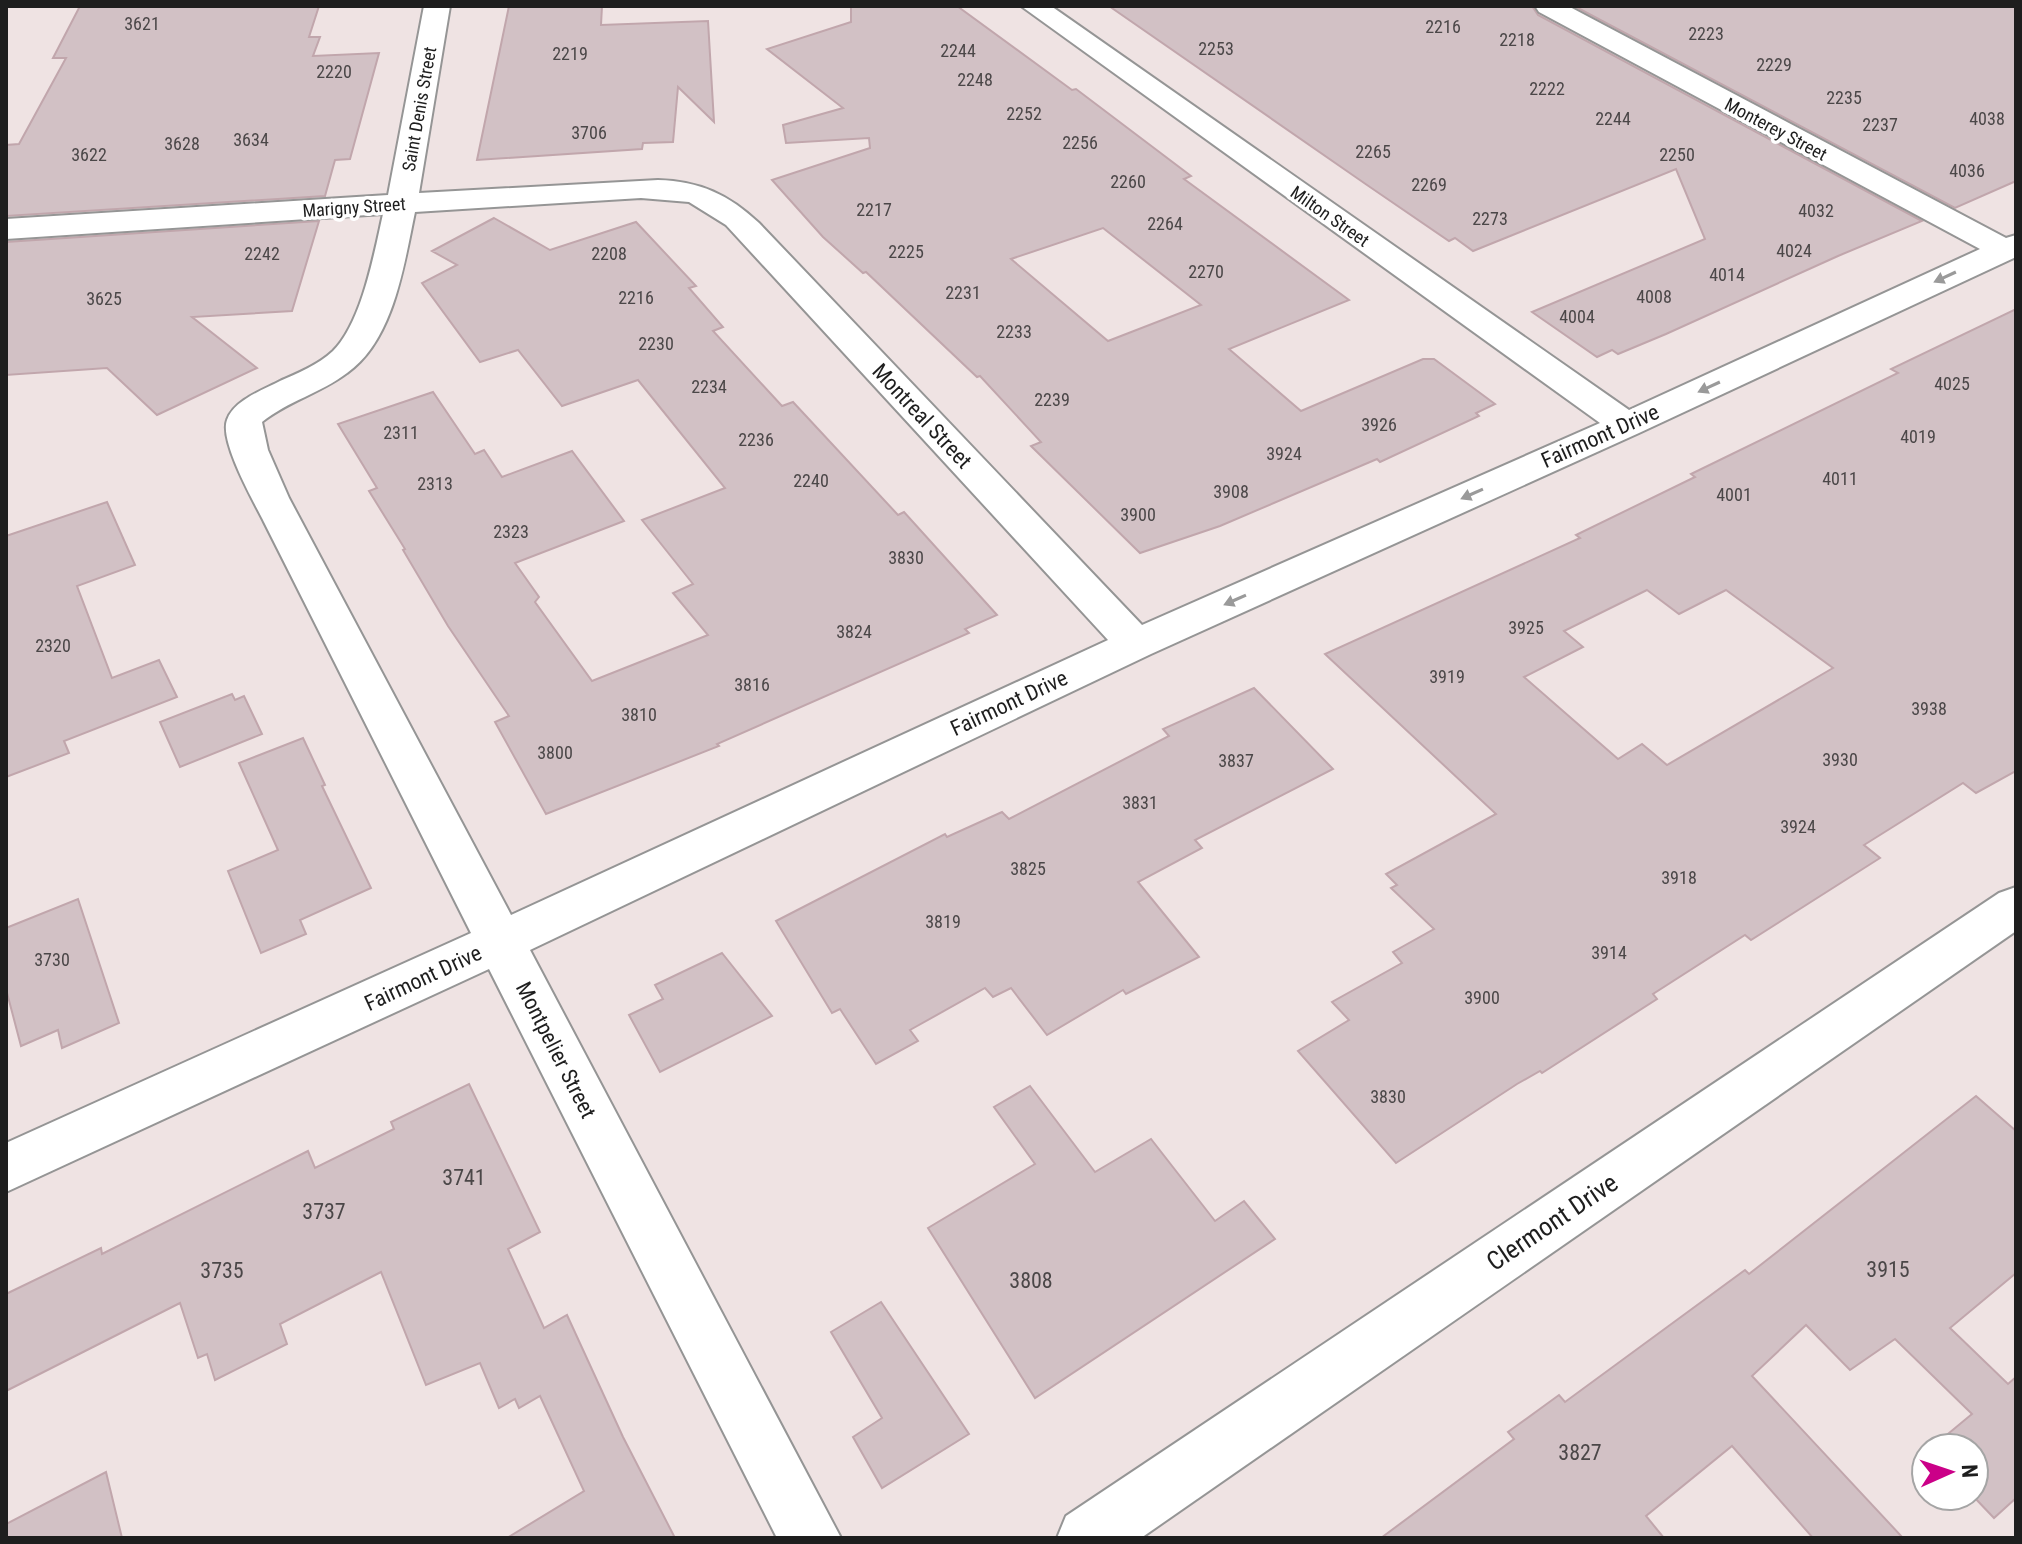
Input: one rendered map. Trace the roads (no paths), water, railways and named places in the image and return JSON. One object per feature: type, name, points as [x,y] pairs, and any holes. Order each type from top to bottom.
[{"type":"street","name":"Saint Denis Street","points":[[244,431],[243,423],[263,404],[325,374],[346,357],[366,328],[402,204],[437,6]]},
{"type":"street","name":"Milton Street","points":[[1034,6],[1626,425]]},
{"type":"street","name":"Monterey Street","points":[[1548,6],[2011,247]]},
{"type":"street","name":"Marigny Street","points":[[6,229],[633,189],[672,189],[702,196]]},
{"type":"street","name":"Montreal Street","points":[[702,196],[731,215],[769,254],[1136,644]]},
{"type":"street","name":"Fairmont Drive","points":[[6,1168],[500,942],[1136,644],[1626,425],[2011,247]]},
{"type":"street","name":"Montpelier Street","points":[[244,431],[252,458],[311,577],[810,1538]]},
{"type":"street","name":"Clermont Drive","points":[[1088,1538],[2016,906]]}]
